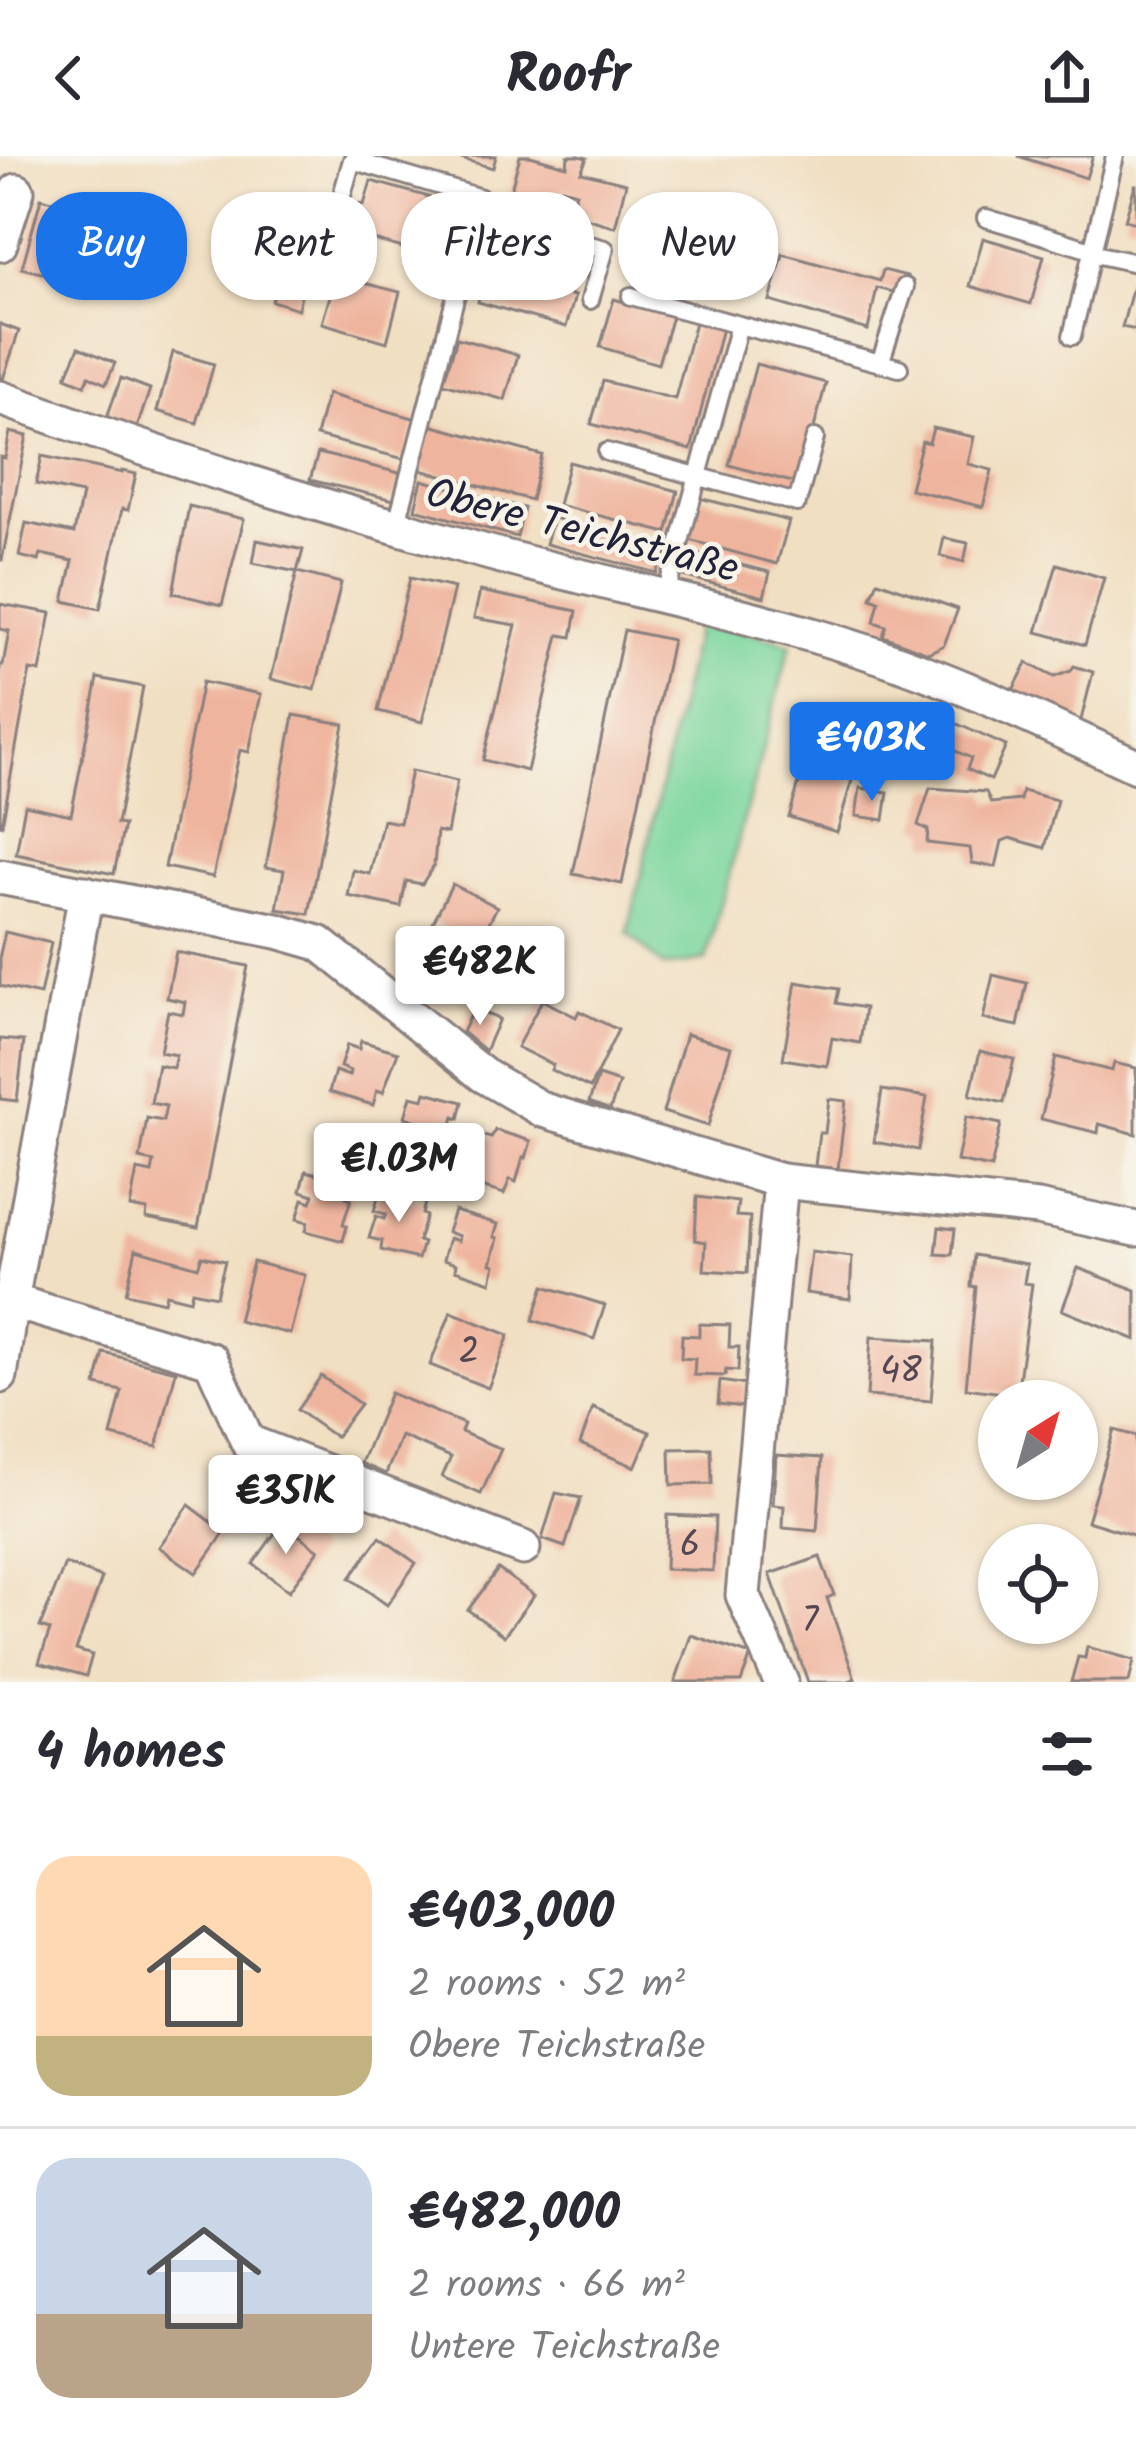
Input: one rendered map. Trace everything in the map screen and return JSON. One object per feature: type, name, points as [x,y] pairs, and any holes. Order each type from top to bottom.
[{"type":"street","points":[[0,244],[17,191]]},
{"type":"street","name":"Obere Teichstraße","points":[[0,398],[148,450],[396,527],[870,652],[964,687],[1136,766]]},
{"type":"street","points":[[0,877],[319,943],[483,1075],[543,1110],[781,1180],[1038,1208],[1136,1229]]},
{"type":"street","points":[[0,1376],[86,893]]},
{"type":"street","points":[[781,1180],[743,1595],[781,1682]]},
{"type":"street","points":[[11,1301],[211,1360],[248,1442],[523,1548]]},
{"type":"lane","points":[[1072,336],[1115,156]]},
{"type":"lane","points":[[343,192],[352,160],[461,192]]},
{"type":"lane","points":[[986,218],[1136,263]]},
{"type":"lane","points":[[594,246],[605,249],[594,286]]},
{"type":"lane","points":[[880,363],[905,287]]},
{"type":"lane","points":[[396,527],[455,300]]},
{"type":"lane","points":[[646,300],[899,368]]},
{"type":"lane","points":[[664,597],[739,325]]},
{"type":"lane","points":[[607,452],[797,503],[815,438]]},
{"type":"green space","points":[[698,619],[791,644],[706,960],[664,967],[628,933]]},
{"type":"building","points":[[451,156],[496,156],[493,168]]},
{"type":"building","points":[[520,156],[567,166],[568,156],[587,158],[581,172],[626,183],[624,192],[618,192],[615,227],[594,220],[594,192],[562,188],[561,192],[510,192]]},
{"type":"building","points":[[1018,156],[1093,156],[1086,178]]},
{"type":"building","points":[[371,181],[411,192],[401,192],[401,247],[377,241],[377,192],[368,192]]},
{"type":"building","points":[[1136,185],[1136,223],[1125,220]]},
{"type":"building","points":[[36,216],[36,272],[22,268]]},
{"type":"building","points":[[983,238],[1044,256],[1031,304],[970,286]]},
{"type":"building","points":[[783,254],[880,281],[883,270],[907,276],[902,294],[877,288],[868,330],[770,301],[778,300]]},
{"type":"building","points":[[1136,280],[1136,330],[1122,327]]},
{"type":"building","points":[[377,286],[400,292],[387,342],[322,323],[329,300],[377,300]]},
{"type":"building","points":[[614,299],[672,316],[658,364],[600,347]]},
{"type":"building","points":[[272,300],[300,300],[298,309]]},
{"type":"building","points":[[478,300],[574,300],[566,327]]},
{"type":"building","points":[[695,322],[722,328],[691,450],[591,424],[603,381],[675,399]]},
{"type":"building","points":[[0,324],[19,331],[1,385],[0,385]]},
{"type":"building","points":[[457,338],[518,355],[505,400],[443,383]]},
{"type":"building","points":[[79,347],[115,363],[106,384],[89,376],[85,385],[66,377]]},
{"type":"building","points":[[173,352],[214,364],[197,423],[157,411]]},
{"type":"building","points":[[756,364],[826,383],[799,484],[729,465]]},
{"type":"building","points":[[121,378],[150,389],[137,428],[107,417]]},
{"type":"building","points":[[327,394],[417,419],[404,459],[316,436]]},
{"type":"building","points":[[430,425],[542,455],[531,500],[417,469]]},
{"type":"building","points":[[933,428],[974,437],[968,464],[992,470],[983,507],[910,489],[922,441],[929,443]]},
{"type":"building","points":[[10,432],[27,436],[0,560],[0,457],[5,458]]},
{"type":"building","points":[[318,453],[400,473],[394,500],[310,480]]},
{"type":"building","points":[[42,456],[136,474],[128,510],[122,509],[100,609],[64,601],[73,561],[41,554],[39,561],[19,556],[26,523],[74,533],[82,494],[36,484]]},
{"type":"building","points":[[569,462],[678,491],[667,533],[558,505]]},
{"type":"building","points":[[422,480],[524,508],[517,537],[415,509]]},
{"type":"building","points":[[700,498],[789,521],[777,564],[689,540]]},
{"type":"building","points":[[189,506],[244,519],[222,605],[173,593]]},
{"type":"building","points":[[553,518],[663,547],[657,573],[546,544]]},
{"type":"building","points":[[944,538],[968,543],[964,562],[940,556]]},
{"type":"building","points":[[257,540],[303,550],[297,572],[253,563]]},
{"type":"building","points":[[685,551],[770,572],[764,597],[679,575]]},
{"type":"building","points":[[1057,564],[1104,578],[1085,645],[1037,632]]},
{"type":"building","points":[[297,572],[341,583],[315,690],[271,679]]},
{"type":"building","points":[[410,578],[454,588],[422,722],[378,711]]},
{"type":"building","points":[[878,581],[958,609],[944,645],[928,653],[883,636],[886,626],[874,622],[879,601],[871,598]]},
{"type":"building","points":[[480,591],[577,611],[572,637],[559,635],[527,771],[483,760],[516,625],[474,618]]},
{"type":"building","points":[[0,604],[51,613],[40,672],[30,670],[2,825],[0,665],[9,631],[0,629]]},
{"type":"building","points":[[624,630],[672,640],[622,884],[573,874]]},
{"type":"building","points":[[1027,663],[1054,677],[1074,666],[1093,672],[1080,724],[1013,690]]},
{"type":"building","points":[[98,678],[143,687],[117,824],[124,825],[114,874],[16,854],[25,805],[71,815]]},
{"type":"building","points":[[202,682],[261,694],[249,752],[240,750],[213,877],[165,867]]},
{"type":"building","points":[[294,715],[344,724],[309,914],[277,909],[284,870],[266,867]]},
{"type":"building","points":[[944,718],[1006,746],[991,780],[967,769],[971,758],[933,741]]},
{"type":"building","points":[[804,766],[852,780],[837,832],[789,817]]},
{"type":"building","points":[[411,771],[457,781],[447,833],[437,831],[434,865],[422,884],[406,881],[401,907],[348,896],[353,870],[370,874],[383,820],[400,823]]},
{"type":"building","points":[[860,788],[888,792],[884,820],[856,816]]},
{"type":"building","points":[[930,788],[986,792],[991,803],[1020,800],[1022,791],[1057,800],[1045,848],[1010,838],[1002,841],[996,867],[972,863],[970,848],[927,843],[928,830],[918,825]]},
{"type":"building","points":[[452,884],[497,907],[467,966],[436,949],[447,929],[433,922]]},
{"type":"building","points":[[5,932],[51,943],[40,995],[0,986]]},
{"type":"building","points":[[176,952],[248,966],[198,1228],[146,1218],[147,1210],[130,1207],[137,1170],[152,1173],[154,1162],[140,1159],[147,1118],[163,1121],[166,1106],[151,1103],[158,1065],[173,1068],[176,1055],[160,1052],[168,1011],[183,1014],[185,1002],[167,998]]},
{"type":"building","points":[[993,975],[1027,983],[1018,1026],[983,1019]]},
{"type":"building","points":[[796,982],[839,989],[836,1003],[865,1008],[860,1043],[832,1038],[827,1066],[783,1059]]},
{"type":"building","points":[[542,1000],[618,1030],[590,1088],[517,1047]]},
{"type":"building","points":[[473,1009],[499,1019],[485,1051],[462,1032]]},
{"type":"building","points":[[686,1034],[731,1047],[708,1126],[663,1112]]},
{"type":"building","points":[[0,1039],[24,1041],[17,1101],[0,1099]]},
{"type":"building","points":[[361,1041],[398,1052],[373,1105],[329,1092],[335,1071],[349,1076],[350,1071],[340,1067],[347,1045],[359,1049]]},
{"type":"building","points":[[980,1051],[1014,1059],[1004,1103],[970,1095]]},
{"type":"building","points":[[1056,1057],[1112,1071],[1114,1063],[1136,1068],[1136,1134],[1099,1124],[1098,1133],[1041,1119]]},
{"type":"building","points":[[598,1076],[619,1083],[610,1110],[589,1102]]},
{"type":"building","points":[[882,1090],[927,1097],[918,1150],[874,1142]]},
{"type":"building","points":[[426,1092],[463,1102],[459,1119],[454,1117],[447,1142],[441,1140],[437,1154],[394,1142],[400,1123],[412,1126],[414,1120],[405,1117],[411,1096],[424,1099]]},
{"type":"building","points":[[829,1099],[846,1101],[838,1169],[815,1166]]},
{"type":"building","points":[[966,1117],[1001,1124],[991,1168],[957,1161]]},
{"type":"building","points":[[495,1130],[531,1141],[516,1182],[510,1179],[504,1194],[461,1181],[468,1161],[480,1164],[481,1158],[473,1156],[480,1135],[491,1138]]},
{"type":"building","points":[[306,1171],[350,1183],[343,1241],[306,1231],[308,1222],[297,1219],[303,1199],[311,1202],[314,1195],[301,1191]]},
{"type":"building","points":[[380,1191],[425,1203],[418,1259],[381,1250],[382,1241],[369,1238],[376,1216],[384,1219],[386,1214],[374,1211]]},
{"type":"building","points":[[697,1197],[738,1202],[736,1216],[750,1217],[747,1273],[704,1270],[706,1242],[695,1240]]},
{"type":"building","points":[[454,1211],[498,1224],[491,1282],[455,1270],[456,1264],[443,1260],[449,1238],[458,1241],[459,1236],[447,1232]]},
{"type":"building","points":[[939,1227],[955,1229],[952,1255],[936,1254]]},
{"type":"building","points":[[136,1249],[198,1267],[202,1256],[225,1261],[216,1296],[192,1291],[190,1300],[166,1294],[164,1302],[126,1293]]},
{"type":"building","points":[[811,1252],[852,1257],[850,1299],[806,1293]]},
{"type":"building","points":[[974,1255],[1027,1264],[1024,1283],[1032,1284],[1019,1380],[978,1380],[978,1390],[966,1388],[976,1287],[971,1286]]},
{"type":"building","points":[[253,1262],[305,1275],[290,1334],[238,1321]]},
{"type":"building","points":[[1078,1268],[1136,1290],[1136,1340],[1062,1310]]},
{"type":"building","points":[[544,1286],[605,1305],[594,1339],[533,1320]]},
{"type":"building","points":[[451,1312],[509,1335],[488,1388],[430,1365]]},
{"type":"building","points":[[699,1324],[730,1325],[729,1347],[739,1347],[738,1371],[726,1370],[725,1376],[694,1375],[695,1359],[681,1358],[682,1335],[699,1336]]},
{"type":"building","points":[[871,1337],[936,1341],[931,1401],[867,1396]]},
{"type":"building","points":[[104,1353],[176,1371],[157,1447],[111,1436],[122,1391],[96,1385]]},
{"type":"building","points":[[321,1376],[360,1404],[335,1437],[297,1410]]},
{"type":"building","points":[[720,1381],[747,1385],[744,1407],[718,1404]]},
{"type":"building","points":[[390,1393],[464,1424],[461,1432],[501,1449],[481,1494],[442,1477],[451,1457],[401,1436],[386,1474],[361,1463]]},
{"type":"building","points":[[593,1408],[650,1432],[635,1467],[580,1444]]},
{"type":"building","points":[[1114,1430],[1136,1436],[1136,1536],[1087,1521],[1093,1500],[1098,1500]]},
{"type":"building","points":[[711,1448],[712,1484],[671,1485],[670,1449]]},
{"type":"building","points":[[776,1455],[822,1458],[817,1531],[783,1528],[784,1506],[773,1505]]},
{"type":"building","points":[[556,1493],[581,1498],[565,1547],[542,1539]]},
{"type":"building","points":[[189,1505],[225,1532],[196,1573],[159,1547]]},
{"type":"building","points":[[667,1515],[715,1517],[713,1571],[665,1569]]},
{"type":"building","points":[[282,1523],[319,1550],[289,1591],[253,1564]]},
{"type":"building","points":[[380,1537],[416,1563],[387,1605],[350,1578]]},
{"type":"building","points":[[820,1557],[834,1595],[827,1598],[855,1679],[845,1682],[808,1682],[770,1574]]},
{"type":"building","points":[[65,1564],[102,1578],[76,1650],[92,1655],[86,1676],[39,1663],[50,1630],[40,1627]]},
{"type":"building","points":[[498,1569],[534,1595],[504,1636],[468,1610]]},
{"type":"building","points":[[691,1635],[751,1655],[741,1682],[675,1682]]},
{"type":"building","points":[[1087,1647],[1134,1660],[1129,1682],[1071,1682],[1078,1657],[1085,1658]]}]
